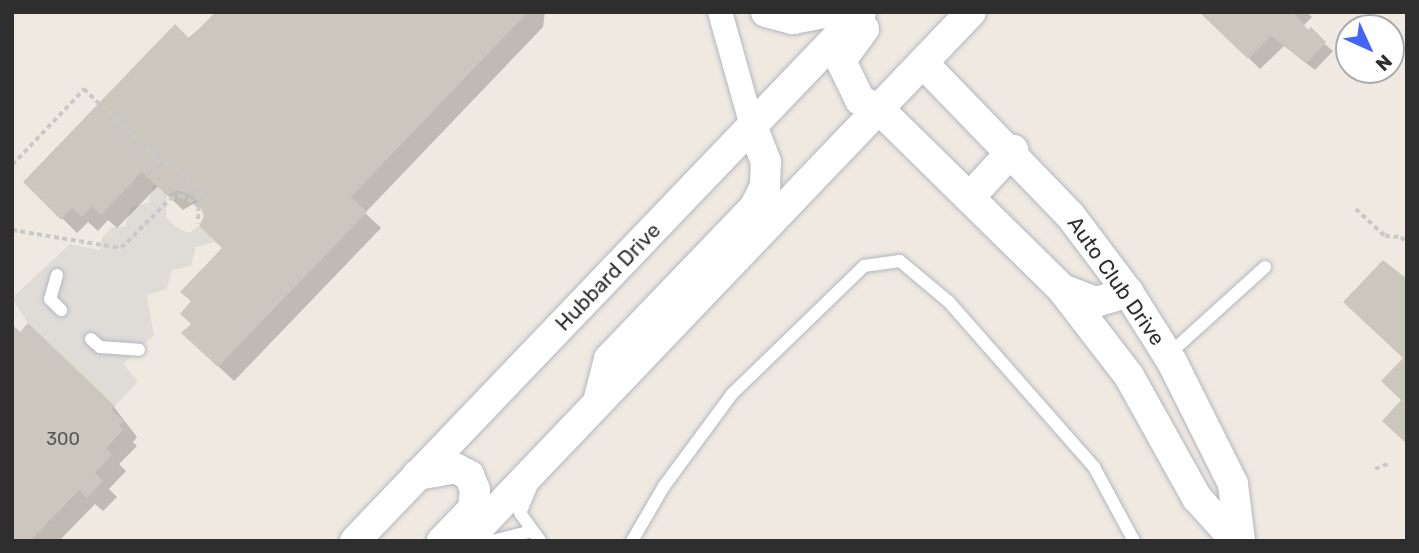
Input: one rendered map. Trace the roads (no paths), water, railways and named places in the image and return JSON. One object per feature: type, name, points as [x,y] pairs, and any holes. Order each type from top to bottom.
[{"type":"street","points":[[597,406],[609,359],[754,208],[765,186],[766,162],[752,126],[720,12]]},
{"type":"street","points":[[766,12],[793,19],[830,12]]},
{"type":"street","name":"Hubbard Drive","points":[[355,541],[861,12]]},
{"type":"street","name":"Auto Club Drive","points":[[880,12],[851,42],[841,61],[860,100],[880,110],[1062,289],[1129,376],[1197,498],[1238,541]]},
{"type":"street","points":[[466,541],[971,12]]},
{"type":"street","name":"Auto Club Drive","points":[[923,63],[1013,150],[1070,215],[1129,292],[1168,355],[1233,484],[1238,541]]},
{"type":"street","points":[[970,197],[1013,150]]},
{"type":"street","points":[[1062,289],[1096,302],[1129,292]]},
{"type":"street","points":[[1129,376],[1168,355]]},
{"type":"street","points":[[417,475],[455,468],[469,475],[475,490],[472,509],[442,541]]},
{"type":"lane","points":[[632,541],[664,486],[732,394],[864,266],[900,261],[948,302],[1094,467],[1134,541]]},
{"type":"lane","points":[[1168,355],[1265,267]]},
{"type":"lane","points":[[57,275],[50,299],[61,310]]},
{"type":"lane","points":[[92,339],[100,346],[139,350]]},
{"type":"lane","points":[[492,541],[536,536],[520,513],[540,465]]}]
